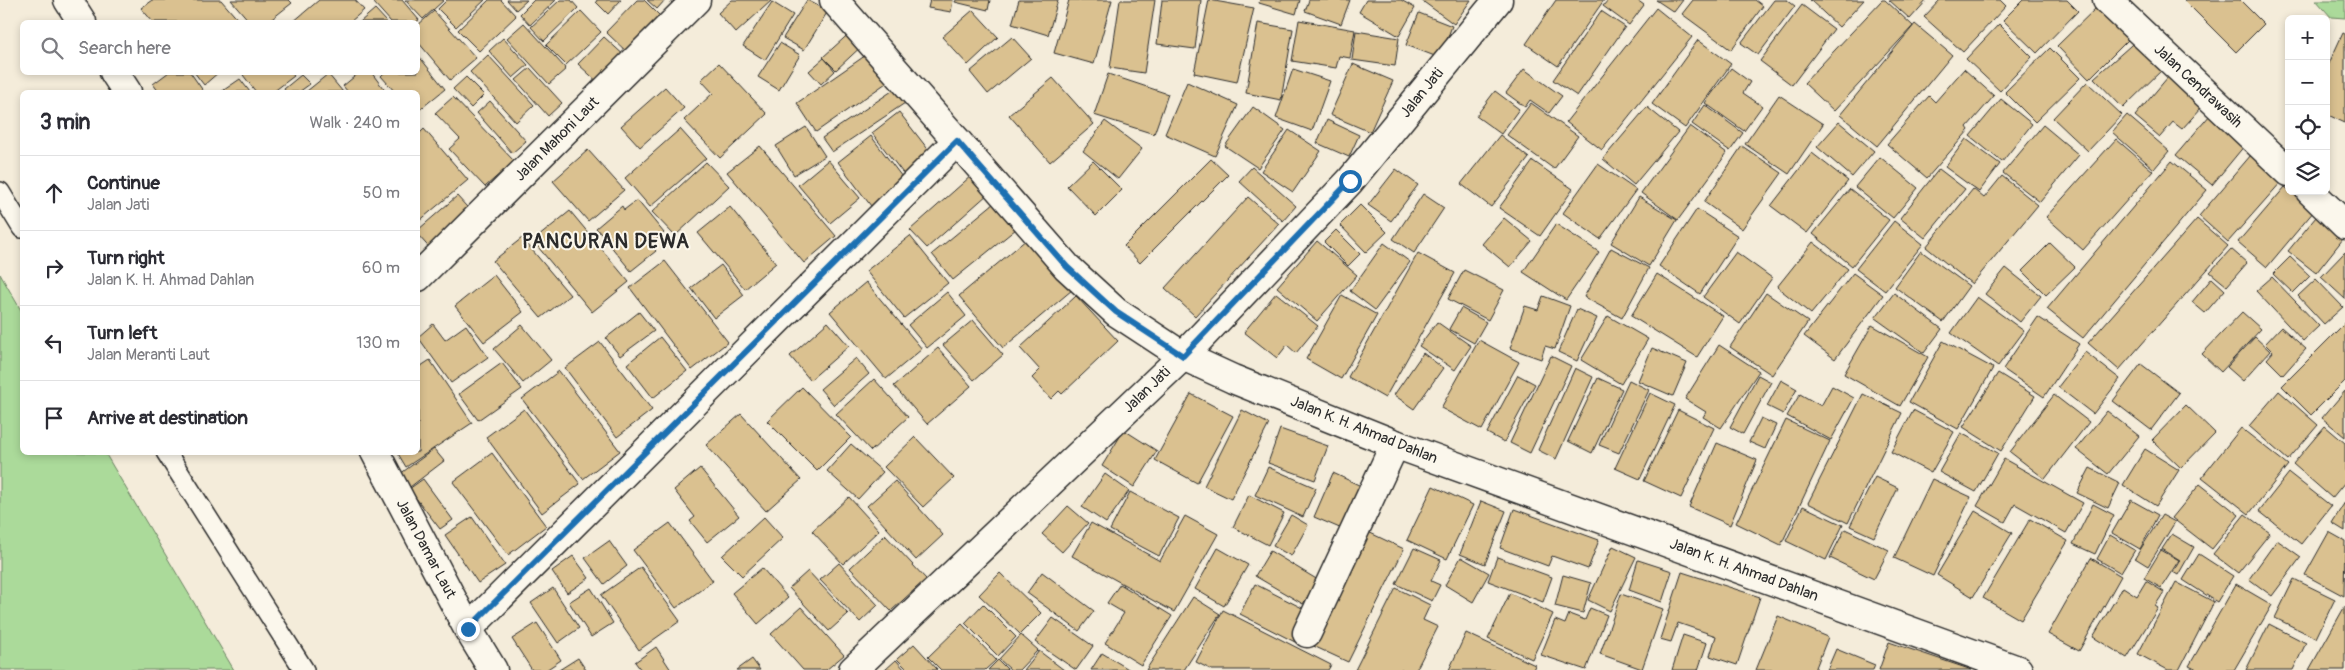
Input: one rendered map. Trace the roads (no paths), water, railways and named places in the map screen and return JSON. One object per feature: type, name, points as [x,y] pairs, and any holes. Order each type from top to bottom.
[{"type":"street","points":[[68,0],[81,20]]},
{"type":"street","name":"Jalan Mahoni Laut","points":[[420,275],[696,0]]},
{"type":"street","name":"Jalan K. H. Ahmad Dahlan","points":[[834,0],[1067,267],[1116,312],[1183,356],[1233,379],[1395,444],[2018,670]]},
{"type":"street","name":"Jalan Jati","points":[[853,670],[1183,356],[1350,181],[1498,0]]},
{"type":"street","name":"Jalan Cendrawasih","points":[[2107,0],[2285,168]]},
{"type":"street","points":[[116,75],[126,90]]},
{"type":"street","points":[[468,629],[957,141]]},
{"type":"street","points":[[2314,195],[2345,225]]},
{"type":"street","points":[[1307,633],[1395,444]]},
{"type":"street","name":"Jalan Damar Laut","points":[[377,455],[468,629],[493,670]]},
{"type":"lane","points":[[0,192],[20,225]]},
{"type":"lane","points":[[168,455],[304,670]]},
{"type":"district","name":"PANCURAN DEWA","points":[[606,241]]}]
